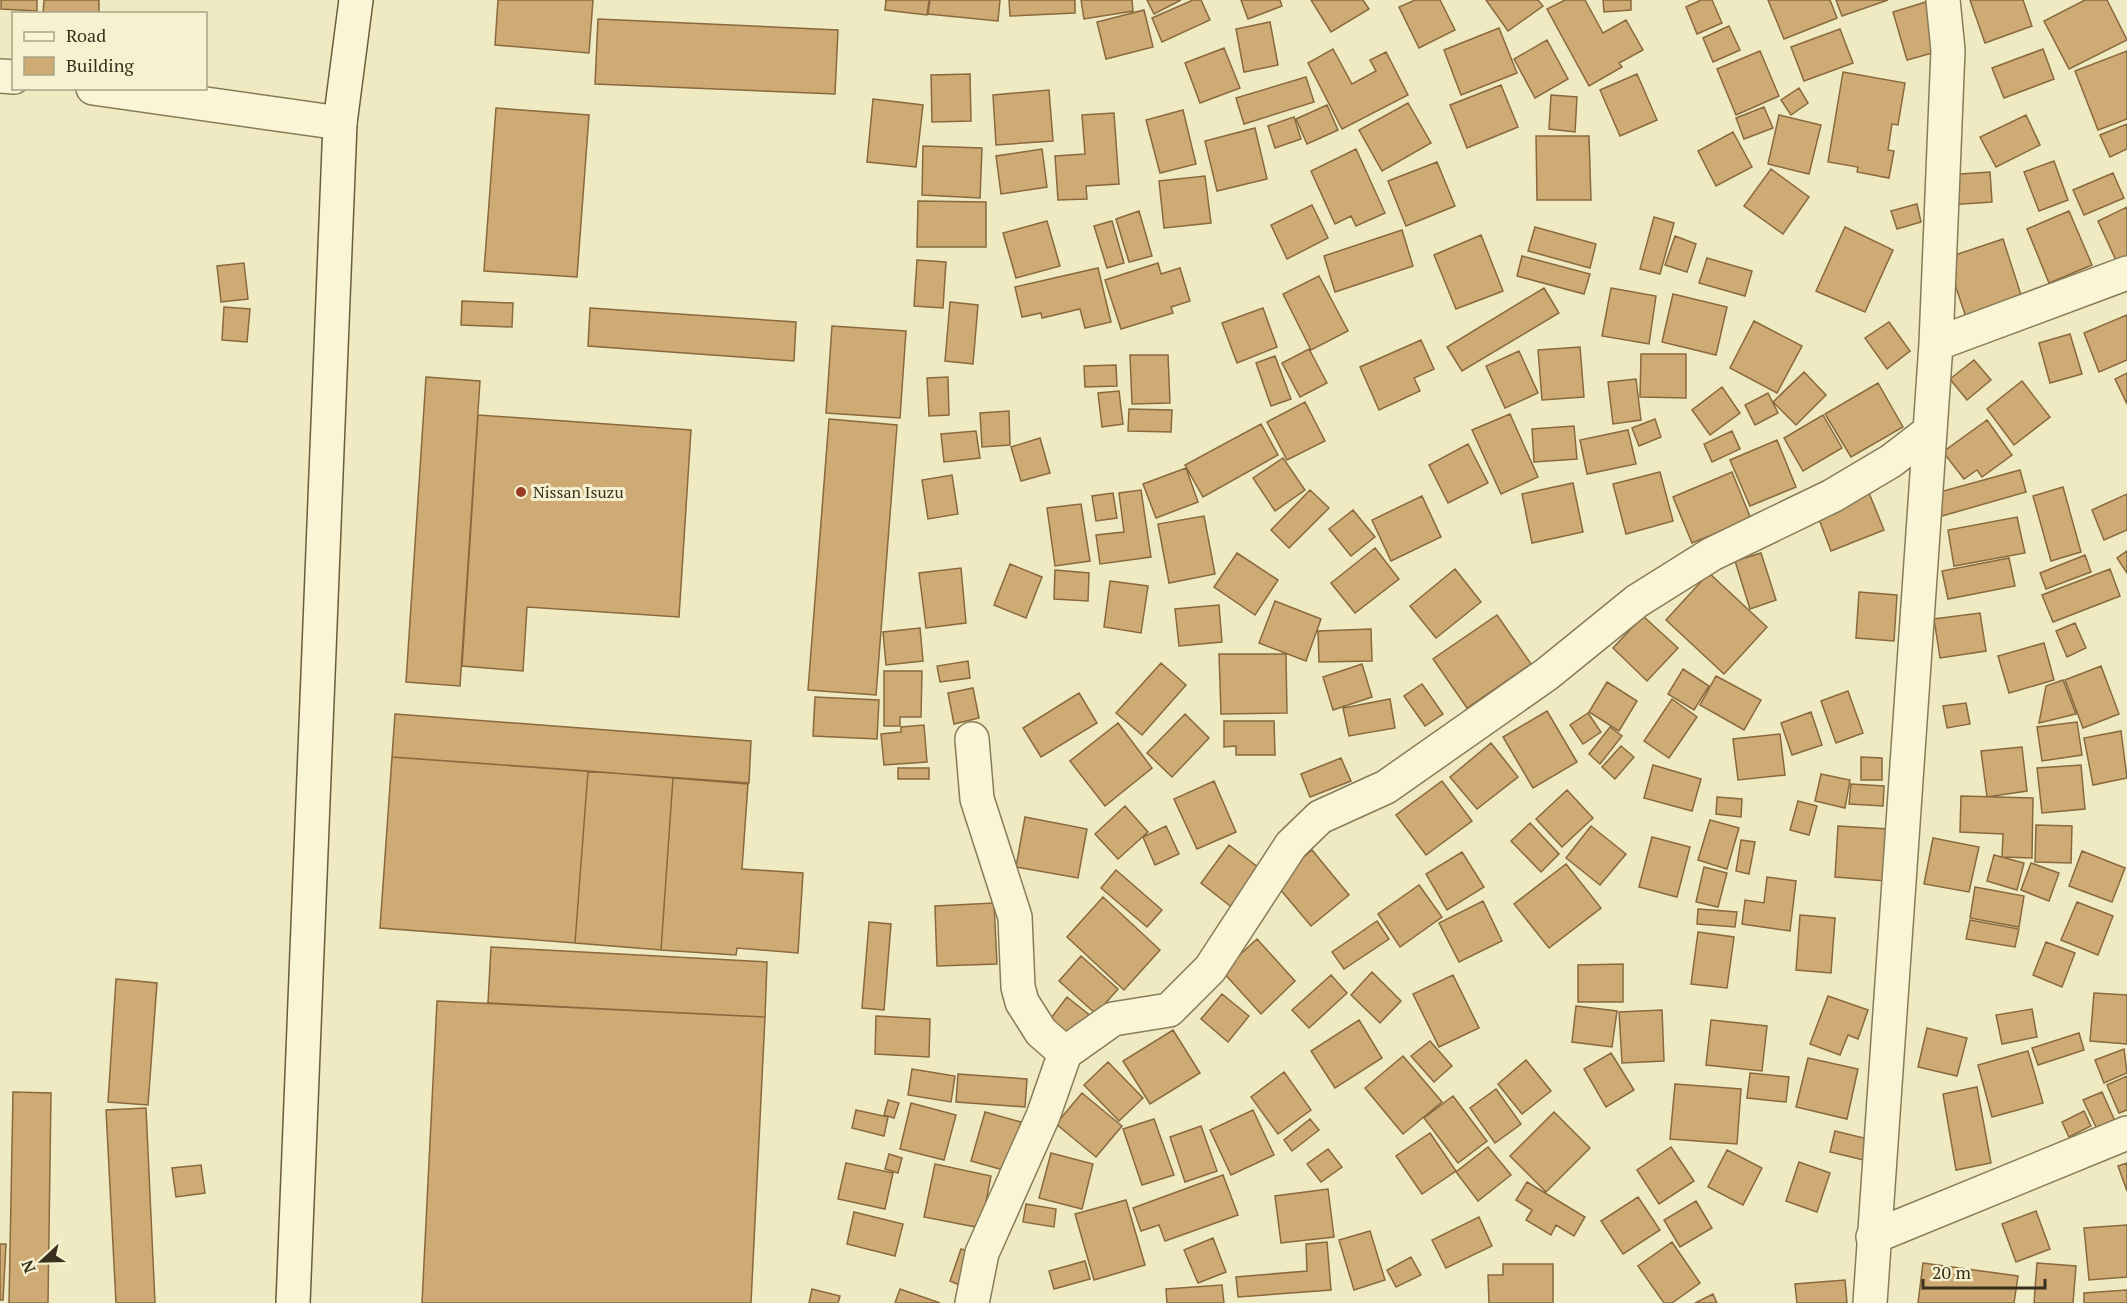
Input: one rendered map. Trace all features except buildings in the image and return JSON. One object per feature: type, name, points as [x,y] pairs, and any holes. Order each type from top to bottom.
[{"type":"street","points":[[293,1303],[340,123],[356,0]]},
{"type":"street","points":[[1870,1303],[1936,344],[1948,50],[1943,0]]},
{"type":"street","points":[[107,90],[340,123]]},
{"type":"street","points":[[1936,344],[2127,273]]},
{"type":"street","points":[[972,1303],[982,1253],[1043,1116],[1065,1053],[1113,1019],[1169,1010],[1210,969],[1291,845],[1320,817],[1386,787],[1547,674],[1637,601],[1712,554],[1832,496],[1891,461],[1930,431]]},
{"type":"street","points":[[972,739],[977,799],[1015,917],[1018,987],[1022,1002],[1041,1032],[1065,1053]]},
{"type":"street","points":[[1873,1237],[2127,1133]]},
{"type":"place","name":"Nissan Isuzu","points":[[521,492]]}]
